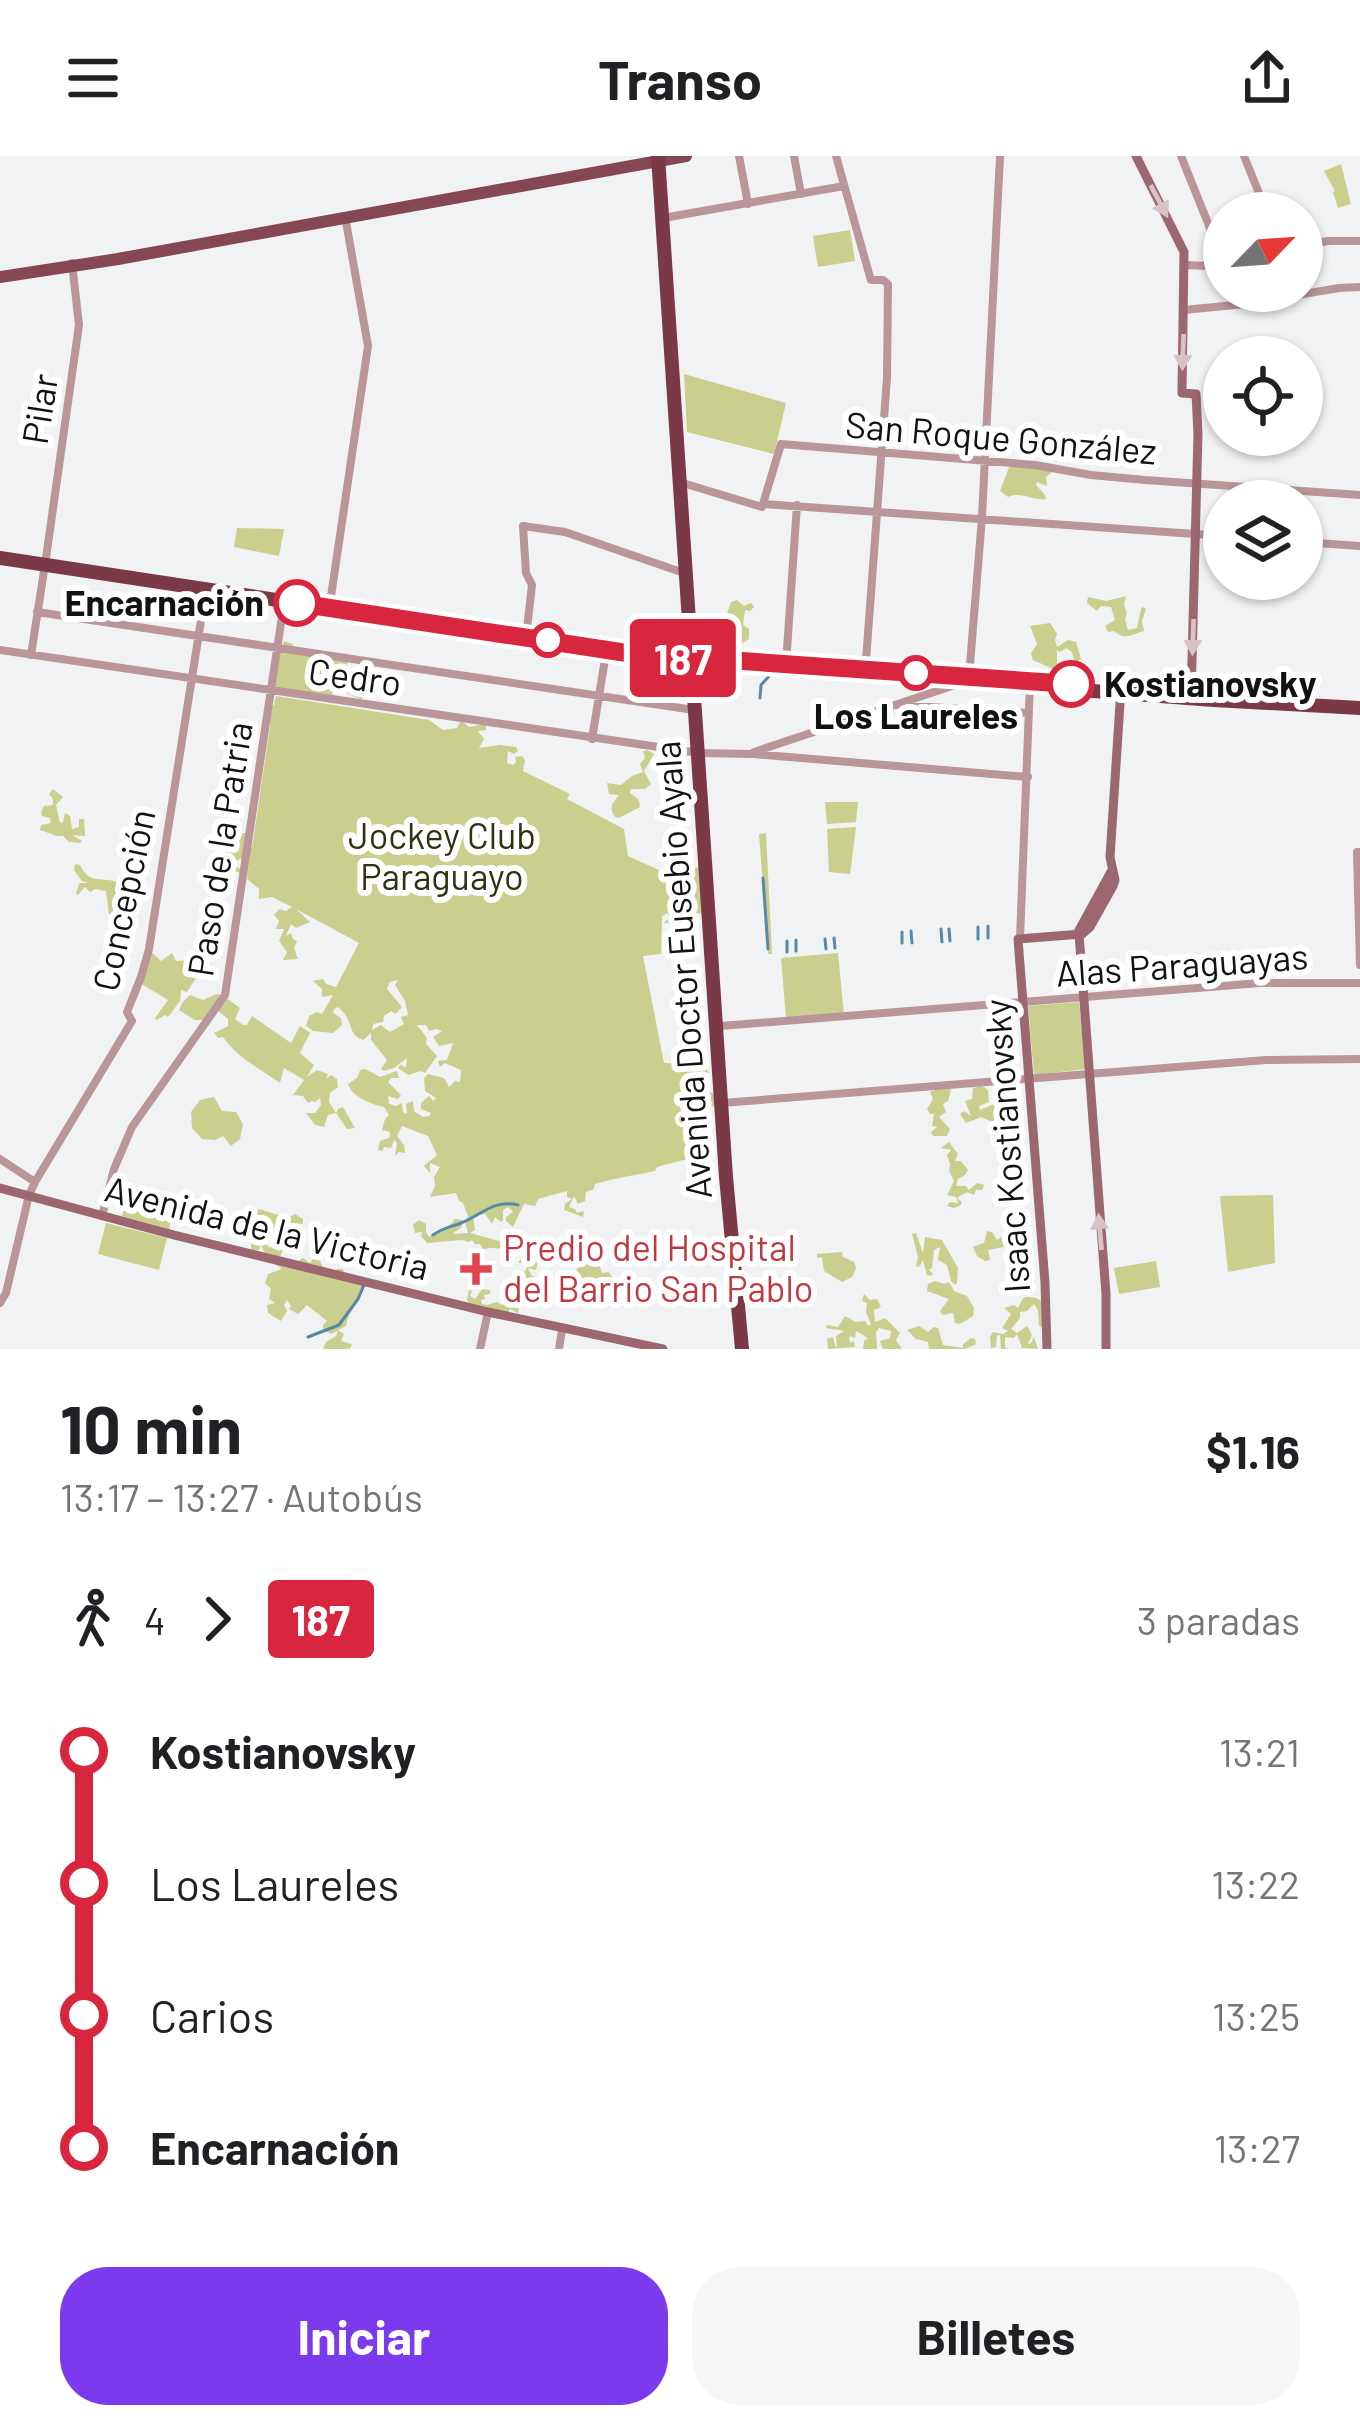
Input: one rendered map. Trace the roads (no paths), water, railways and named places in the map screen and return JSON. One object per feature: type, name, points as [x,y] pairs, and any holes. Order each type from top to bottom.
[{"type":"highway","name":"Avenida Doctor Eusebio Ayala","points":[[662,158],[669,275]]},
{"type":"highway","name":"Avenida Doctor Eusebio Ayala","points":[[662,158],[724,1102]]},
{"type":"highway","name":"Avenida Doctor Eusebio Ayala","points":[[682,485],[694,651]]},
{"type":"highway","points":[[0,561],[583,648],[685,664],[696,670],[708,665],[777,665]]},
{"type":"highway","points":[[329,610],[583,648]]},
{"type":"highway","points":[[621,654],[694,651],[712,658],[777,665]]},
{"type":"highway","points":[[621,654],[958,681],[1360,705]]},
{"type":"highway","name":"Avenida Doctor Eusebio Ayala","points":[[696,670],[702,753]]},
{"type":"highway","points":[[1121,690],[1191,695]]},
{"type":"highway","name":"Avenida Doctor Eusebio Ayala","points":[[707,828],[745,1349]]},
{"type":"main road","points":[[0,275],[686,156]]},
{"type":"main road","points":[[1136,156],[1182,247],[1184,265],[1182,393],[1196,394],[1191,695]]},
{"type":"main road","points":[[1019,939],[1079,934],[1090,927],[1113,886],[1110,857],[1121,690]]},
{"type":"main road","points":[[1079,934],[1106,1349]]},
{"type":"main road","name":"Isaac Kostianovsky","points":[[1019,939],[1047,1349]]},
{"type":"main road","name":"Avenida de la Victoria","points":[[0,1188],[488,1312],[663,1349]]},
{"type":"main road","name":"Avenida de la Victoria","points":[[562,1328],[643,1349]]},
{"type":"street","points":[[740,156],[748,204]]},
{"type":"street","points":[[794,156],[801,194]]},
{"type":"street","points":[[836,156],[871,280],[888,284],[866,672]]},
{"type":"street","points":[[753,754],[958,681],[982,518],[1000,156]]},
{"type":"street","points":[[1181,156],[1203,211]]},
{"type":"street","points":[[1244,156],[1259,192]]},
{"type":"street","points":[[669,217],[844,186]]},
{"type":"street","points":[[329,610],[368,362],[368,332],[345,215]]},
{"type":"street","points":[[1323,242],[1360,241]]},
{"type":"street","name":"Pilar","points":[[31,655],[80,325],[72,264]]},
{"type":"street","points":[[1184,265],[1203,266]]},
{"type":"street","points":[[1323,289],[1360,287]]},
{"type":"street","points":[[1184,310],[1203,308]]},
{"type":"street","name":"San Roque González","points":[[763,506],[781,444],[1047,466],[1102,476],[1360,495]]},
{"type":"street","points":[[682,485],[763,506],[1203,534]]},
{"type":"street","points":[[777,665],[797,505]]},
{"type":"street","points":[[526,637],[532,585],[526,573],[523,526],[565,532],[687,574]]},
{"type":"street","points":[[1323,543],[1360,546]]},
{"type":"street","name":"Concepción","points":[[0,1303],[29,1195],[132,1021],[127,1012],[152,934],[205,592]]},
{"type":"street","name":"Paso de la Patria","points":[[102,1216],[112,1175],[132,1127],[225,995],[284,603]]},
{"type":"street","points":[[37,612],[696,710]]},
{"type":"street","name":"Cedro","points":[[0,650],[702,753],[1028,777]]},
{"type":"street","points":[[592,739],[598,696],[621,654]]},
{"type":"street","points":[[1019,939],[1030,684]]},
{"type":"street","points":[[895,705],[1028,713]]},
{"type":"street","points":[[1359,852],[1360,965]]},
{"type":"street","name":"Alas Paraguayas","points":[[721,1026],[1260,983],[1360,983]]},
{"type":"street","points":[[724,1102],[1266,1060],[1360,1059]]},
{"type":"street","points":[[0,1159],[35,1183]]},
{"type":"street","points":[[480,1349],[488,1312]]},
{"type":"street","points":[[559,1349],[562,1328]]},
{"type":"waterway","points":[[760,698],[761,685],[771,674]]},
{"type":"waterway","points":[[763,878],[768,949]]},
{"type":"waterway","points":[[988,926],[988,938]]},
{"type":"waterway","points":[[978,927],[978,939]]},
{"type":"waterway","points":[[941,929],[942,942]]},
{"type":"waterway","points":[[949,929],[950,941]]},
{"type":"waterway","points":[[911,931],[912,943]]},
{"type":"waterway","points":[[902,932],[902,943]]},
{"type":"waterway","points":[[834,938],[835,948]]},
{"type":"waterway","points":[[825,939],[826,949]]},
{"type":"waterway","points":[[796,940],[796,951]]},
{"type":"waterway","points":[[787,941],[787,952]]},
{"type":"waterway","points":[[433,1235],[495,1206],[518,1205]]},
{"type":"waterway","points":[[308,1337],[339,1325],[364,1285]]},
{"type":"place","name":"Encarnación","points":[[297,603]]},
{"type":"place","name":"Los Laureles","points":[[916,673]]},
{"type":"place","name":"Kostianovsky","points":[[1071,684]]},
{"type":"place","name":"Predio del Hospital del Barrio San Pablo","points":[[476,1269]]},
{"type":"park label","name":"Jockey Club Paraguayo","points":[[442,856]]}]
